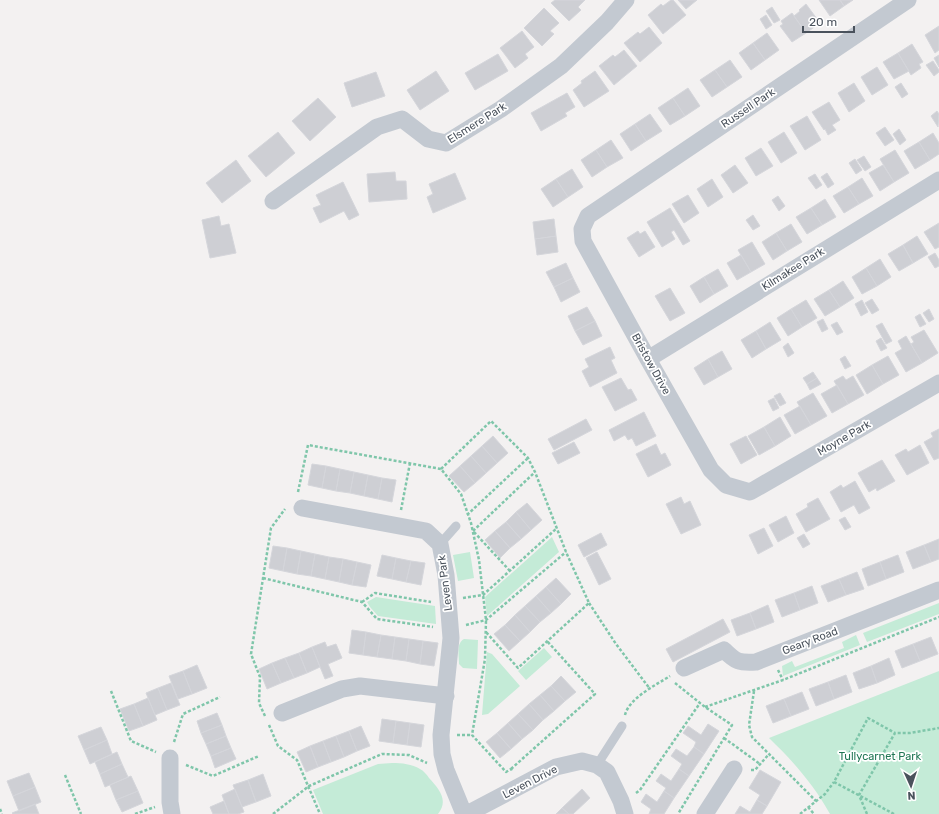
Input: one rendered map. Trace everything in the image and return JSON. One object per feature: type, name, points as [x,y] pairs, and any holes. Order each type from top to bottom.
[{"type":"street","name":"Elsmere Park","points":[[273,201],[377,127],[402,119],[428,139],[446,143],[501,109],[561,66],[607,22],[626,0]]},
{"type":"street","name":"Russell Park","points":[[588,216],[908,0]]},
{"type":"street","name":"Kilmakee Park","points":[[648,359],[939,180]]},
{"type":"street","name":"Bristow Drive","points":[[588,216],[582,229],[583,240],[711,470],[726,485],[750,492]]},
{"type":"street","name":"Moyne Park","points":[[750,492],[939,383]]},
{"type":"street","name":"Leven Park","points":[[295,502],[398,527],[426,531],[440,544],[446,575],[451,638],[441,741],[442,754],[450,780],[464,814]]},
{"type":"street","name":"Geary Road","points":[[684,668],[724,650],[734,659],[742,663],[756,662],[939,590]]},
{"type":"street","points":[[282,713],[342,688],[360,686],[446,696]]},
{"type":"street","points":[[170,758],[170,802],[172,814]]},
{"type":"street","name":"Leven Drive","points":[[467,814],[556,768],[582,761],[602,768]]},
{"type":"street","points":[[602,768],[624,810]]},
{"type":"street","points":[[705,814],[734,770]]},
{"type":"lane","points":[[440,544],[456,526]]},
{"type":"lane","points":[[602,768],[622,726]]},
{"type":"path","points":[[441,469],[491,421],[528,458],[535,472],[566,552],[589,603],[616,644],[650,689]]},
{"type":"path","points":[[320,814],[309,786],[296,760],[278,746],[259,703],[260,677],[251,654],[271,528],[295,502],[308,445],[441,469],[461,494],[473,531],[479,560],[486,620],[485,659],[472,735],[506,772],[595,694],[547,641]]},
{"type":"path","points":[[510,571],[473,531],[456,526],[528,458]]},
{"type":"path","points":[[398,527],[410,463]]},
{"type":"path","points":[[473,531],[535,472]]},
{"type":"path","points":[[263,578],[362,602],[377,619],[450,629],[486,620],[566,552]]},
{"type":"path","points":[[486,632],[518,668],[589,603]]},
{"type":"path","points":[[705,707],[754,691],[939,617]]},
{"type":"path","points":[[622,726],[629,706],[650,689],[684,668]]},
{"type":"path","points":[[668,678],[705,707],[732,725],[678,814]]},
{"type":"path","points":[[111,691],[131,741],[213,776],[258,756]]},
{"type":"path","points":[[754,691],[748,725],[752,737],[816,801]]},
{"type":"path","points":[[170,758],[183,714],[220,698]]},
{"type":"path","points":[[624,810],[640,790],[700,703]]},
{"type":"path","points":[[800,814],[825,794],[834,782],[868,718],[895,733],[939,728]]},
{"type":"path","points":[[859,795],[895,733]]},
{"type":"path","points":[[724,738],[760,764]]},
{"type":"path","points":[[273,814],[309,786],[382,754],[409,755],[427,763],[450,780]]},
{"type":"path","points":[[734,770],[755,770],[769,754]]},
{"type":"path","points":[[511,769],[523,786]]},
{"type":"path","points":[[65,775],[81,814]]},
{"type":"path","points":[[834,782],[894,814]]},
{"type":"path","points":[[859,795],[867,814]]},
{"type":"path","points":[[808,807],[814,814]]},
{"type":"path","points":[[0,809],[2,814]]},
{"type":"green space","points":[[552,537],[559,552],[487,616],[485,597]]},
{"type":"green space","points":[[470,552],[474,578],[458,581],[453,555]]},
{"type":"green space","points":[[376,597],[435,606],[436,624],[378,616],[367,602]]},
{"type":"green space","points":[[939,603],[939,614],[867,642],[863,633]]},
{"type":"green space","points":[[856,635],[860,645],[783,676],[782,666],[792,661],[795,667],[844,648],[842,642]]},
{"type":"green space","points":[[464,639],[478,640],[477,669],[463,668],[459,664],[459,647],[461,641]]},
{"type":"green space","points":[[544,648],[552,657],[526,680],[518,671]]},
{"type":"green space","points":[[487,652],[492,654],[520,686],[488,714],[482,715]]},
{"type":"green space","name":"Tullycarnet Park","points":[[939,671],[939,814],[830,814],[817,793],[802,774],[769,738]]},
{"type":"green space","points":[[392,763],[417,767],[425,773],[436,786],[443,799],[443,804],[438,814],[323,814],[313,790],[378,764]]},
{"type":"building","points":[[555,0],[585,0],[578,7],[581,10],[569,21],[551,3]]},
{"type":"building","points":[[673,0],[686,15],[663,34],[648,15],[661,4],[663,6]]},
{"type":"building","points":[[678,0],[697,0],[686,9]]},
{"type":"building","points":[[819,0],[840,0],[844,6],[830,16]]},
{"type":"building","points":[[840,0],[853,0],[844,6]]},
{"type":"building","points":[[806,4],[820,23],[806,33],[794,16]]},
{"type":"building","points":[[772,7],[780,20],[774,23],[766,11]]},
{"type":"building","points":[[544,8],[559,23],[550,31],[554,34],[542,46],[524,28]]},
{"type":"building","points":[[792,13],[806,33],[792,42],[780,26],[783,24],[781,21]]},
{"type":"building","points":[[766,15],[772,25],[766,29],[760,19]]},
{"type":"building","points":[[939,26],[939,50],[935,53],[925,35]]},
{"type":"building","points":[[649,27],[662,43],[640,62],[624,43],[638,32],[640,34]]},
{"type":"building","points":[[522,31],[534,47],[525,54],[528,58],[515,68],[500,48]]},
{"type":"building","points":[[767,33],[779,50],[765,60],[753,43]]},
{"type":"building","points":[[753,43],[765,60],[751,70],[739,53]]},
{"type":"building","points":[[912,44],[923,62],[919,64],[921,68],[911,75],[898,53]]},
{"type":"building","points":[[624,50],[637,66],[614,85],[599,66],[613,55],[615,57]]},
{"type":"building","points":[[898,53],[909,71],[894,79],[883,62]]},
{"type":"building","points":[[498,54],[508,71],[475,90],[465,73]]},
{"type":"building","points":[[939,55],[939,67],[934,58]]},
{"type":"building","points":[[730,60],[742,77],[727,87],[715,70]]},
{"type":"building","points":[[933,61],[939,70],[939,72],[934,76],[926,65]]},
{"type":"building","points":[[877,67],[888,85],[872,95],[861,77]]},
{"type":"building","points":[[715,70],[727,87],[712,97],[700,80]]},
{"type":"building","points":[[436,71],[449,91],[420,110],[407,90]]},
{"type":"building","points":[[595,71],[609,91],[584,107],[573,90],[582,83],[581,81]]},
{"type":"building","points":[[376,72],[385,96],[352,107],[344,83]]},
{"type":"building","points":[[854,83],[865,101],[849,112],[838,93]]},
{"type":"building","points":[[901,83],[908,94],[902,98],[895,87]]},
{"type":"building","points":[[688,88],[700,106],[685,116],[673,98]]},
{"type":"building","points":[[567,93],[575,107],[565,113],[567,116],[541,131],[531,113]]},
{"type":"building","points":[[318,98],[336,117],[310,141],[292,121]]},
{"type":"building","points":[[673,98],[685,116],[670,125],[658,108]]},
{"type":"building","points":[[829,102],[840,120],[832,125],[836,130],[828,135],[812,112]]},
{"type":"building","points":[[937,111],[939,114],[938,127],[931,116]]},
{"type":"building","points":[[650,114],[662,131],[646,141],[635,124]]},
{"type":"building","points":[[807,116],[821,140],[805,150],[790,126]]},
{"type":"building","points":[[635,124],[646,141],[631,151],[620,134]]},
{"type":"building","points":[[885,127],[894,140],[885,146],[876,133]]},
{"type":"building","points":[[899,129],[906,140],[900,145],[893,134]]},
{"type":"building","points":[[278,132],[295,153],[266,177],[248,156]]},
{"type":"building","points":[[784,132],[797,153],[781,163],[768,142]]},
{"type":"building","points":[[933,133],[939,143],[939,154],[930,160],[919,142]]},
{"type":"building","points":[[611,140],[623,158],[607,167],[596,150]]},
{"type":"building","points":[[919,142],[930,160],[915,169],[904,151]]},
{"type":"building","points":[[761,148],[773,166],[756,176],[745,158]]},
{"type":"building","points":[[596,150],[607,167],[592,177],[581,160]]},
{"type":"building","points":[[895,150],[909,173],[894,182],[880,159]]},
{"type":"building","points":[[864,156],[871,167],[865,171],[857,160]]},
{"type":"building","points":[[855,159],[862,170],[856,174],[849,163]]},
{"type":"building","points":[[236,160],[251,181],[222,203],[206,183]]},
{"type":"building","points":[[735,165],[748,183],[733,193],[721,175]]},
{"type":"building","points":[[883,165],[894,182],[880,191],[869,173]]},
{"type":"building","points":[[572,169],[583,187],[568,197],[556,179]]},
{"type":"building","points":[[395,172],[396,181],[406,181],[407,199],[369,202],[367,174]]},
{"type":"building","points":[[455,173],[466,199],[433,213],[427,197],[433,194],[429,184]]},
{"type":"building","points":[[827,173],[834,184],[828,188],[821,177]]},
{"type":"building","points":[[815,174],[822,185],[816,189],[808,178]]},
{"type":"building","points":[[862,178],[873,196],[859,204],[848,187]]},
{"type":"building","points":[[556,179],[568,197],[553,207],[541,189]]},
{"type":"building","points":[[712,179],[723,197],[708,207],[697,189]]},
{"type":"building","points":[[343,182],[359,215],[349,220],[344,211],[320,223],[313,208],[321,205],[316,195]]},
{"type":"building","points":[[848,187],[859,204],[844,213],[833,196]]},
{"type":"building","points":[[688,195],[699,213],[684,223],[672,204]]},
{"type":"building","points":[[778,196],[785,206],[779,211],[772,200]]},
{"type":"building","points":[[825,199],[836,217],[822,225],[811,208]]},
{"type":"building","points":[[670,208],[690,241],[683,245],[674,230],[671,232],[675,239],[662,247],[647,222]]},
{"type":"building","points":[[811,208],[822,225],[807,234],[796,217]]},
{"type":"building","points":[[753,215],[760,226],[753,230],[746,220]]},
{"type":"building","points":[[219,216],[221,226],[229,224],[236,253],[210,258],[202,220]]},
{"type":"building","points":[[554,219],[556,236],[535,239],[533,222]]},
{"type":"building","points":[[939,223],[939,247],[935,249],[924,232]]},
{"type":"building","points":[[791,224],[802,242],[787,251],[776,233]]},
{"type":"building","points":[[638,231],[640,234],[645,231],[655,247],[639,257],[627,238]]},
{"type":"building","points":[[776,233],[787,251],[773,260],[762,242]]},
{"type":"building","points":[[556,236],[558,252],[537,255],[535,239]]},
{"type":"building","points":[[917,236],[928,254],[913,263],[903,245]]},
{"type":"building","points":[[752,242],[765,264],[751,272],[738,250]]},
{"type":"building","points":[[903,245],[913,263],[899,271],[888,254]]},
{"type":"building","points":[[935,253],[939,260],[939,266],[935,268],[928,257]]},
{"type":"building","points":[[741,255],[751,272],[737,280],[727,263]]},
{"type":"building","points":[[880,259],[891,277],[877,286],[866,268]]},
{"type":"building","points":[[566,263],[573,278],[554,287],[546,272]]},
{"type":"building","points":[[866,268],[877,286],[862,294],[852,277]]},
{"type":"building","points":[[718,269],[728,286],[714,294],[704,277]]},
{"type":"building","points":[[704,277],[714,294],[700,303],[690,286]]},
{"type":"building","points":[[573,278],[580,292],[561,302],[554,287]]},
{"type":"building","points":[[843,281],[854,298],[840,307],[829,290]]},
{"type":"building","points":[[670,288],[685,313],[670,321],[655,296]]},
{"type":"building","points":[[829,290],[840,307],[825,316],[814,299]]},
{"type":"building","points":[[872,299],[879,310],[872,314],[865,303]]},
{"type":"building","points":[[806,300],[817,318],[802,327],[791,309]]},
{"type":"building","points":[[862,300],[868,312],[861,316],[855,304]]},
{"type":"building","points":[[587,307],[595,321],[575,331],[568,316]]},
{"type":"building","points":[[791,309],[802,327],[788,336],[777,318]]},
{"type":"building","points":[[929,309],[934,319],[929,322],[923,313]]},
{"type":"building","points":[[920,314],[926,324],[920,327],[915,317]]},
{"type":"building","points":[[823,319],[828,329],[822,332],[817,322]]},
{"type":"building","points":[[595,321],[602,336],[583,345],[575,331]]},
{"type":"building","points":[[770,322],[781,340],[766,349],[756,331]]},
{"type":"building","points":[[837,322],[843,332],[837,335],[831,325]]},
{"type":"building","points":[[882,323],[892,341],[886,344],[876,326]]},
{"type":"building","points":[[924,330],[938,353],[922,363],[911,344],[914,342],[911,337]]},
{"type":"building","points":[[756,331],[766,349],[752,358],[741,340]]},
{"type":"building","points":[[906,336],[922,363],[906,372],[895,353],[902,349],[898,341]]},
{"type":"building","points":[[881,338],[887,348],[881,351],[876,341]]},
{"type":"building","points":[[788,343],[794,353],[788,357],[783,347]]},
{"type":"building","points":[[610,347],[615,358],[611,360],[617,373],[590,387],[582,371],[589,367],[585,359]]},
{"type":"building","points":[[722,351],[732,369],[718,377],[708,359]]},
{"type":"building","points":[[845,356],[851,366],[845,369],[840,359]]},
{"type":"building","points":[[888,356],[899,375],[883,384],[872,365]]},
{"type":"building","points":[[708,359],[718,377],[704,385],[694,368]]},
{"type":"building","points":[[872,365],[883,384],[867,394],[856,375]]},
{"type":"building","points":[[813,372],[817,378],[807,384],[803,378]]},
{"type":"building","points":[[843,376],[846,380],[853,376],[864,395],[848,404],[834,381]]},
{"type":"building","points":[[621,378],[628,390],[631,389],[637,400],[615,411],[602,387]]},
{"type":"building","points":[[817,378],[821,384],[810,390],[807,384]]},
{"type":"building","points":[[837,385],[848,404],[832,413],[821,394]]},
{"type":"building","points":[[780,393],[786,403],[780,406],[774,396]]},
{"type":"building","points":[[813,393],[827,416],[811,425],[797,402]]},
{"type":"building","points":[[774,398],[779,408],[773,411],[768,401]]},
{"type":"building","points":[[800,406],[811,425],[795,434],[784,415]]},
{"type":"building","points":[[644,412],[656,436],[636,446],[632,438],[628,440],[625,435],[614,441],[609,430]]},
{"type":"building","points":[[780,417],[791,436],[775,446],[764,427]]},
{"type":"building","points":[[586,419],[592,430],[554,450],[548,439]]},
{"type":"building","points":[[764,427],[775,446],[759,455],[748,436]]},
{"type":"building","points":[[939,429],[939,458],[934,460],[924,442],[933,437],[931,433]]},
{"type":"building","points":[[493,436],[508,453],[497,463],[482,446]]},
{"type":"building","points":[[746,436],[757,455],[741,464],[730,444]]},
{"type":"building","points":[[574,442],[580,453],[558,464],[552,453]]},
{"type":"building","points":[[656,444],[661,455],[665,453],[671,465],[648,477],[636,454]]},
{"type":"building","points":[[920,445],[929,463],[907,475],[895,455],[906,449],[908,452]]},
{"type":"building","points":[[482,446],[497,463],[486,473],[471,456]]},
{"type":"building","points":[[471,456],[486,473],[475,483],[460,466]]},
{"type":"building","points":[[882,460],[895,481],[877,491],[876,488],[869,492],[858,473]]},
{"type":"building","points":[[312,464],[326,466],[322,488],[308,485]]},
{"type":"building","points":[[326,466],[340,469],[336,491],[322,488]]},
{"type":"building","points":[[460,466],[475,483],[464,492],[449,476]]},
{"type":"building","points":[[340,469],[354,472],[350,493],[336,491]]},
{"type":"building","points":[[354,472],[368,475],[364,496],[350,493]]},
{"type":"building","points":[[368,475],[382,478],[378,499],[364,496]]},
{"type":"building","points":[[382,478],[396,480],[392,502],[378,499]]},
{"type":"building","points":[[855,481],[870,508],[859,514],[854,505],[841,512],[830,492],[841,485],[843,488]]},
{"type":"building","points":[[681,497],[684,504],[690,501],[701,525],[681,534],[666,504]]},
{"type":"building","points":[[818,498],[830,519],[806,532],[796,514],[808,507],[807,504]]},
{"type":"building","points":[[527,503],[542,520],[531,530],[516,512]]},
{"type":"building","points":[[516,512],[531,530],[521,539],[506,522]]},
{"type":"building","points":[[786,516],[794,533],[778,542],[769,525]]},
{"type":"building","points":[[845,517],[851,527],[845,530],[839,520]]},
{"type":"building","points":[[506,522],[521,539],[510,548],[495,531]]},
{"type":"building","points":[[764,528],[773,546],[758,554],[749,535]]},
{"type":"building","points":[[495,531],[510,548],[500,558],[485,540]]},
{"type":"building","points":[[601,533],[607,545],[584,557],[578,545]]},
{"type":"building","points":[[804,534],[810,544],[803,548],[797,538]]},
{"type":"building","points":[[939,539],[939,559],[931,562],[924,545]]},
{"type":"building","points":[[924,545],[931,562],[913,569],[906,552]]},
{"type":"building","points":[[273,546],[287,548],[283,571],[269,568]]},
{"type":"building","points":[[287,548],[301,551],[297,574],[283,571]]},
{"type":"building","points":[[301,551],[315,554],[311,576],[297,574]]},
{"type":"building","points":[[597,552],[611,579],[599,585],[586,558]]},
{"type":"building","points":[[315,554],[329,557],[325,579],[311,576]]},
{"type":"building","points":[[382,555],[396,558],[392,579],[377,576]]},
{"type":"building","points":[[898,555],[904,572],[886,579],[880,562]]},
{"type":"building","points":[[329,557],[343,559],[339,582],[325,579]]},
{"type":"building","points":[[396,558],[411,561],[406,582],[392,579]]},
{"type":"building","points":[[343,559],[357,562],[352,585],[339,582]]},
{"type":"building","points":[[411,561],[425,563],[421,585],[406,582]]},
{"type":"building","points":[[357,562],[371,565],[366,587],[352,585]]},
{"type":"building","points":[[880,562],[886,579],[868,586],[862,569]]},
{"type":"building","points":[[857,572],[864,589],[846,595],[839,579]]},
{"type":"building","points":[[556,578],[571,594],[561,604],[546,587]]},
{"type":"building","points":[[839,579],[846,595],[828,602],[821,586]]},
{"type":"building","points":[[812,586],[818,603],[800,610],[794,593]]},
{"type":"building","points":[[546,587],[561,604],[551,613],[536,596]]},
{"type":"building","points":[[794,593],[800,610],[782,617],[775,600]]},
{"type":"building","points":[[536,596],[551,613],[540,622],[525,606]]},
{"type":"building","points":[[768,605],[774,622],[756,629],[750,613]]},
{"type":"building","points":[[525,606],[540,622],[530,632],[515,615]]},
{"type":"building","points":[[750,613],[756,629],[737,636],[731,620]]},
{"type":"building","points":[[515,615],[530,632],[520,641],[505,625]]},
{"type":"building","points":[[723,619],[730,632],[673,662],[666,649]]},
{"type":"building","points":[[505,625],[520,641],[509,651],[494,634]]},
{"type":"building","points":[[352,630],[366,632],[363,655],[349,653]]},
{"type":"building","points":[[366,632],[381,635],[377,657],[363,655]]},
{"type":"building","points":[[381,635],[395,637],[392,659],[377,657]]},
{"type":"building","points":[[395,637],[409,639],[406,661],[392,659]]},
{"type":"building","points":[[931,637],[938,654],[920,661],[913,644]]},
{"type":"building","points":[[409,639],[423,641],[420,664],[406,661]]},
{"type":"building","points":[[423,641],[438,643],[434,666],[420,664]]},
{"type":"building","points":[[325,642],[327,647],[336,644],[342,658],[328,664],[333,676],[325,679],[312,647]]},
{"type":"building","points":[[913,644],[920,661],[902,668],[895,651]]},
{"type":"building","points":[[312,647],[320,667],[307,673],[299,653]]},
{"type":"building","points":[[299,653],[307,673],[294,678],[285,658]]},
{"type":"building","points":[[285,658],[294,678],[281,683],[272,663]]},
{"type":"building","points":[[889,658],[895,675],[877,683],[871,666]]},
{"type":"building","points":[[272,663],[281,683],[267,689],[259,669]]},
{"type":"building","points":[[197,665],[207,688],[192,694],[183,671]]},
{"type":"building","points":[[871,666],[877,683],[859,689],[853,673]]},
{"type":"building","points":[[183,671],[192,694],[178,699],[169,676]]},
{"type":"building","points":[[846,675],[852,692],[834,699],[828,682]]},
{"type":"building","points":[[561,676],[576,692],[565,701],[551,686]]},
{"type":"building","points":[[828,682],[834,699],[816,706],[809,689]]},
{"type":"building","points":[[171,683],[180,705],[167,710],[158,688]]},
{"type":"building","points":[[551,686],[565,701],[554,711],[540,695]]},
{"type":"building","points":[[158,688],[167,710],[155,715],[146,693]]},
{"type":"building","points":[[802,692],[809,709],[791,716],[784,699]]},
{"type":"building","points":[[540,695],[554,711],[543,720],[529,704]]},
{"type":"building","points":[[148,698],[157,720],[143,726],[134,704]]},
{"type":"building","points":[[784,699],[791,716],[773,723],[766,706]]},
{"type":"building","points":[[134,704],[143,726],[129,731],[120,709]]},
{"type":"building","points":[[529,704],[543,720],[533,730],[518,714]]},
{"type":"building","points":[[217,713],[222,725],[201,733],[197,721]]},
{"type":"building","points":[[518,714],[533,730],[522,739],[508,723]]},
{"type":"building","points":[[382,719],[396,721],[393,743],[379,741]]},
{"type":"building","points":[[396,721],[410,723],[407,745],[393,743]]},
{"type":"building","points":[[410,723],[424,725],[421,747],[407,745]]},
{"type":"building","points":[[508,723],[522,739],[511,749],[497,733]]},
{"type":"building","points":[[708,724],[719,731],[704,754],[694,747],[696,742],[683,733],[688,726],[701,735]]},
{"type":"building","points":[[222,725],[226,736],[206,744],[201,733]]},
{"type":"building","points":[[361,726],[370,746],[357,751],[349,731]]},
{"type":"building","points":[[101,727],[107,740],[84,750],[78,736]]},
{"type":"building","points":[[349,731],[357,751],[344,757],[336,736]]},
{"type":"building","points":[[497,733],[511,749],[500,758],[486,742]]},
{"type":"building","points":[[226,736],[231,748],[211,756],[206,744]]},
{"type":"building","points":[[336,736],[344,757],[331,762],[323,741]]},
{"type":"building","points":[[107,740],[112,754],[90,764],[84,750]]},
{"type":"building","points":[[323,741],[331,762],[318,767],[310,746]]},
{"type":"building","points":[[310,746],[318,767],[306,772],[297,752]]},
{"type":"building","points":[[694,747],[704,754],[689,776],[679,769],[682,764],[671,756],[676,749],[687,756]]},
{"type":"building","points":[[231,748],[236,759],[215,768],[211,756]]},
{"type":"building","points":[[117,752],[122,764],[100,774],[95,762]]},
{"type":"building","points":[[122,764],[128,777],[105,787],[100,774]]},
{"type":"building","points":[[679,769],[689,776],[674,798],[664,791],[666,788],[656,781],[661,774],[671,781]]},
{"type":"building","points":[[760,770],[781,782],[767,806],[757,800],[760,795],[749,788]]},
{"type":"building","points":[[29,773],[35,787],[13,796],[7,781]]},
{"type":"building","points":[[263,774],[271,796],[256,802],[248,780]]},
{"type":"building","points":[[131,776],[138,791],[116,800],[110,785]]},
{"type":"building","points":[[248,780],[256,802],[242,807],[233,785]]},
{"type":"building","points":[[35,787],[41,802],[19,811],[13,796]]},
{"type":"building","points":[[235,789],[244,812],[229,814],[222,795]]},
{"type":"building","points":[[582,789],[590,798],[573,814],[569,814],[562,808]]},
{"type":"building","points":[[138,791],[143,803],[122,812],[116,800]]},
{"type":"building","points":[[664,791],[674,798],[664,814],[649,814],[651,809],[641,802],[646,794],[657,802]]},
{"type":"building","points":[[757,800],[767,806],[762,814],[735,814],[740,806],[750,812]]},
{"type":"building","points":[[224,801],[229,814],[213,814],[210,807]]},
{"type":"building","points":[[35,804],[39,814],[12,813]]},
{"type":"building","points":[[562,808],[569,814],[556,814]]}]
